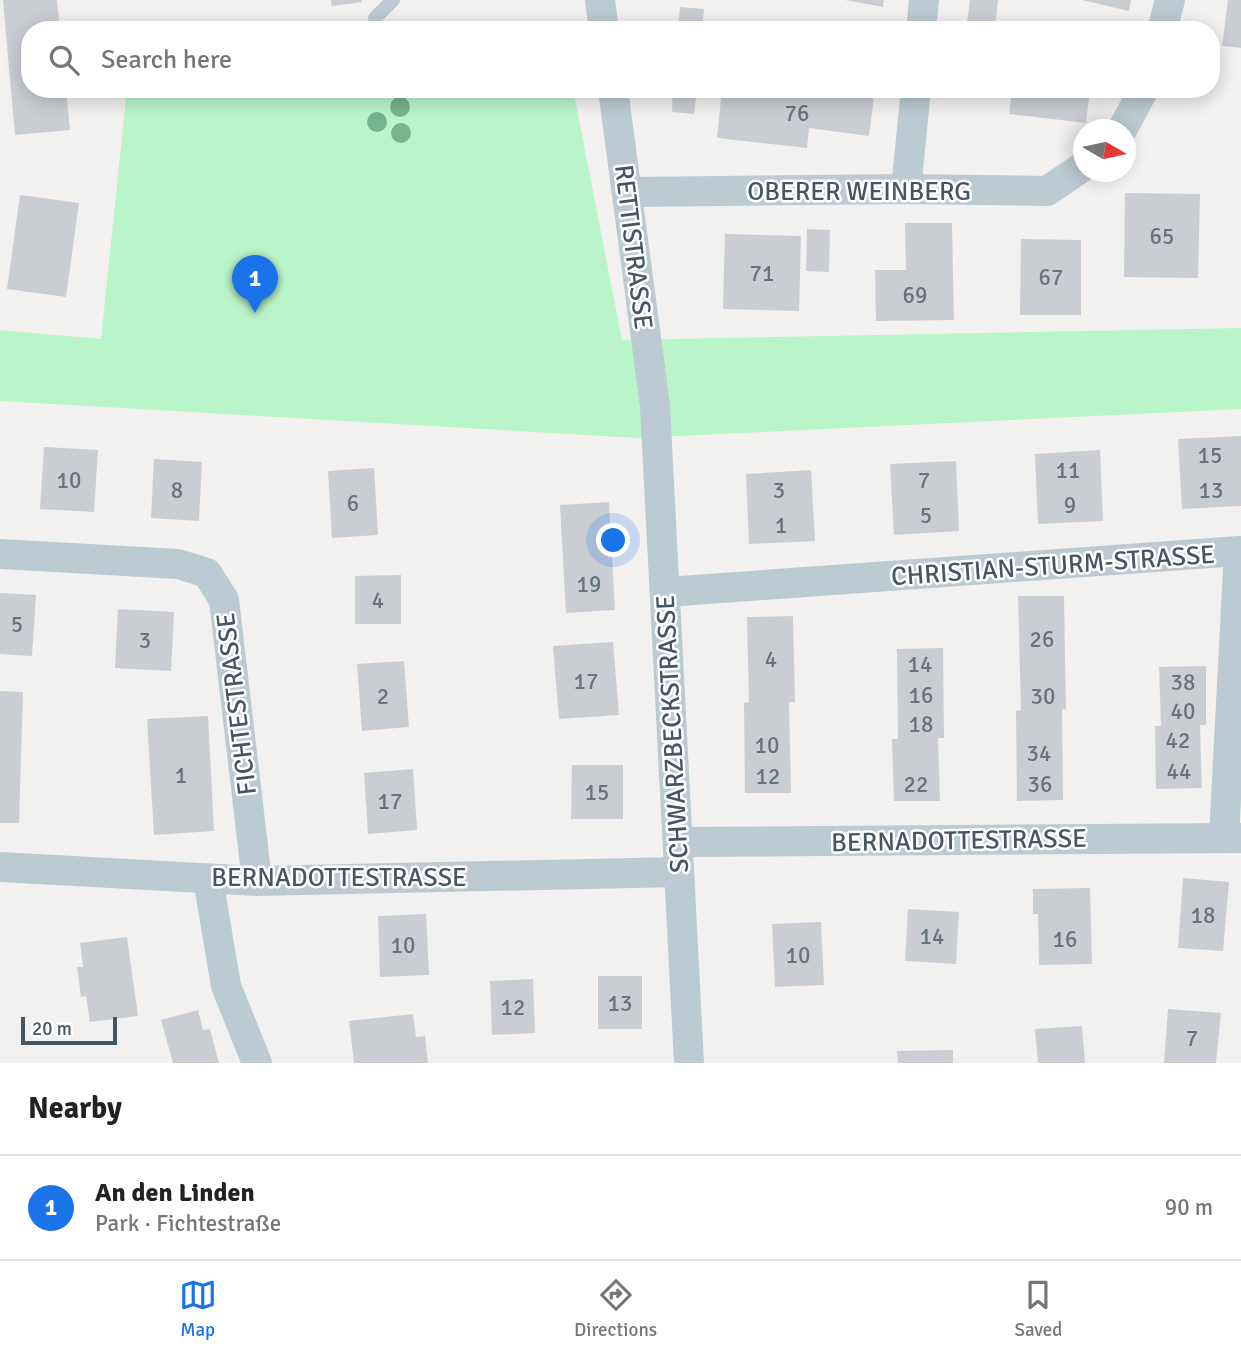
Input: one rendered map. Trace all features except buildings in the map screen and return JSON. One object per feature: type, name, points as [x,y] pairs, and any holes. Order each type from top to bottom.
[{"type":"street","points":[[600,0],[603,21]]},
{"type":"street","points":[[922,21],[924,0]]},
{"type":"street","points":[[1164,21],[1170,0]]},
{"type":"street","name":"RETTISTRASSE","points":[[614,98],[655,406]]},
{"type":"street","points":[[906,189],[915,98]]},
{"type":"street","points":[[1128,119],[1139,98]]},
{"type":"street","name":"OBERER WEINBERG","points":[[628,192],[906,189],[1047,191],[1073,173]]},
{"type":"street","name":"SCHWARZBECKSTRASSE","points":[[655,406],[688,1063]]},
{"type":"street","name":"CHRISTIAN-STURM-STRASSE","points":[[666,592],[1239,551],[1232,837]]},
{"type":"street","name":"FICHTESTRASSE","points":[[0,554],[178,564],[207,573],[224,600],[257,881]]},
{"type":"street","name":"BERNADOTTESTRASSE","points":[[0,867],[257,881],[678,857],[1232,837]]},
{"type":"street","points":[[208,879],[226,986],[257,1063]]},
{"type":"lane","points":[[375,18],[393,0]]},
{"type":"green space","points":[[126,98],[575,98],[622,340],[1241,328],[1241,409],[637,438],[0,401],[0,330],[101,339]]},
{"type":"place","name":"An den Linden","points":[[255,313]]}]
